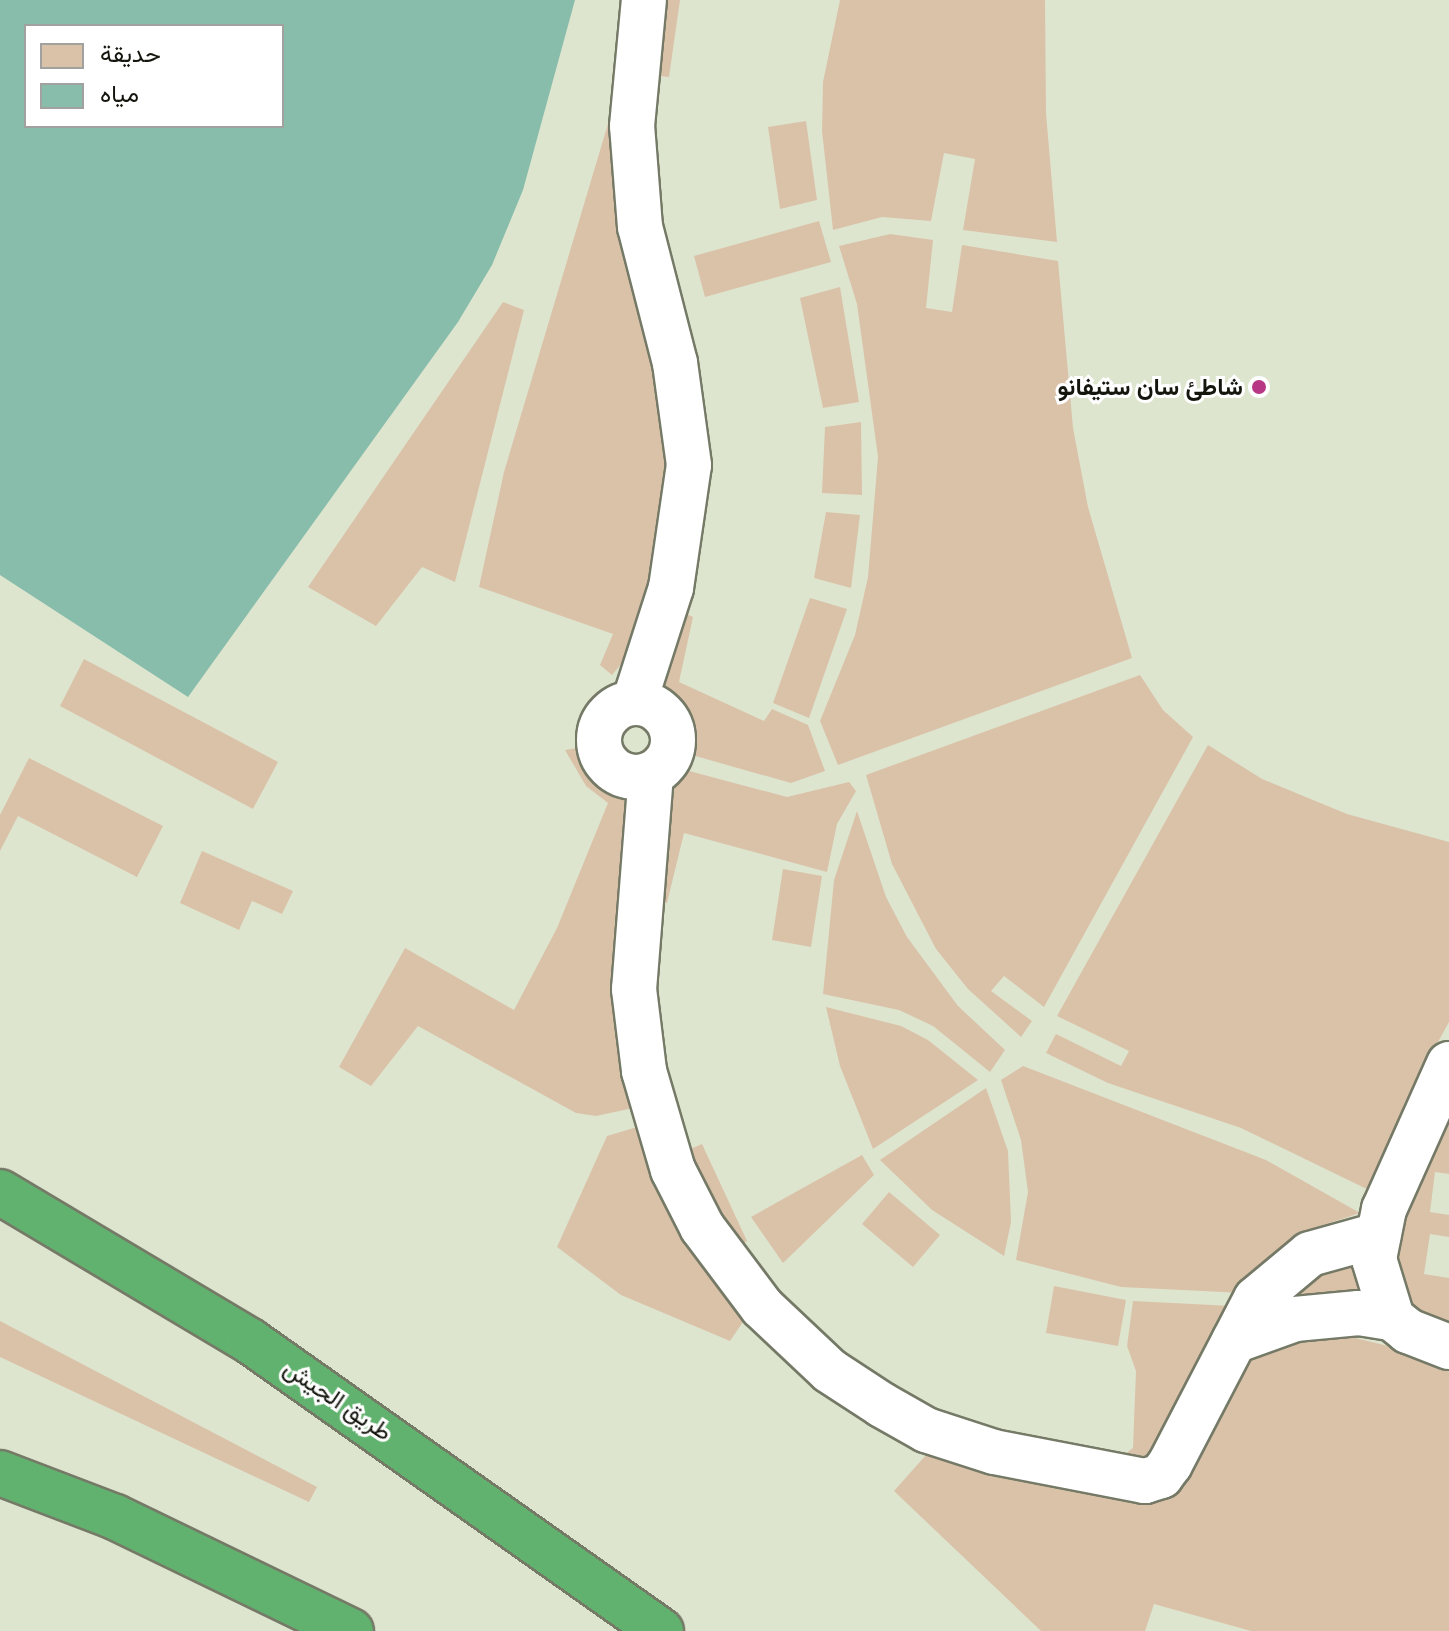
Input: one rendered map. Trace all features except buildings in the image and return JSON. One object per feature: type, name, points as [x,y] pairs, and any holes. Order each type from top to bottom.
[{"type":"highway","name":"طريق الجيش","points":[[0,1192],[250,1341],[564,1558],[661,1631]]},
{"type":"highway","points":[[0,1473],[115,1517],[351,1631]]},
{"type":"street","points":[[644,0],[632,126],[640,227],[675,363],[689,465],[671,588],[634,703],[605,720],[601,754],[607,764],[627,776],[651,774],[633,959],[637,1036],[647,1083],[685,1198],[726,1264],[780,1328],[830,1371],[926,1430],[1017,1459],[1129,1482],[1161,1476],[1170,1464],[1256,1299],[1281,1274],[1321,1249],[1378,1235]]},
{"type":"street","points":[[1392,1318],[1374,1259],[1378,1235],[1411,1143],[1449,1064]]},
{"type":"street","points":[[1234,1341],[1295,1319],[1359,1313],[1392,1318],[1408,1331],[1449,1347]]},
{"type":"green space","points":[[661,0],[680,0],[669,77],[650,75]]},
{"type":"green space","points":[[840,0],[1045,0],[1046,113],[1057,242],[963,230],[975,159],[944,153],[931,221],[882,217],[833,230],[822,131],[823,82]]},
{"type":"green space","points":[[613,107],[670,419],[666,537],[626,658],[612,675],[600,665],[613,634],[479,587],[504,472]]},
{"type":"green space","points":[[806,121],[817,200],[780,209],[768,127]]},
{"type":"green space","points":[[819,221],[831,262],[705,297],[694,256]]},
{"type":"green space","points":[[890,234],[933,240],[926,308],[952,312],[962,245],[1058,261],[1073,428],[1088,507],[1132,658],[838,765],[820,721],[855,635],[868,577],[878,457],[857,304],[839,246]]},
{"type":"green space","points":[[840,287],[859,402],[823,408],[800,298]]},
{"type":"green space","points":[[503,302],[524,310],[455,582],[422,567],[376,626],[308,587]]},
{"type":"green space","points":[[861,422],[862,495],[822,493],[825,427]]},
{"type":"green space","points":[[826,512],[860,515],[851,588],[814,578]]},
{"type":"green space","points":[[810,598],[847,609],[809,718],[773,703]]},
{"type":"green space","points":[[678,610],[693,617],[679,682],[764,721],[772,709],[808,725],[825,771],[791,783],[681,752],[679,719],[657,695]]},
{"type":"green space","points":[[84,659],[278,762],[253,809],[60,706]]},
{"type":"green space","points":[[1140,675],[1163,710],[1193,737],[1044,1007],[1004,976],[991,991],[1032,1021],[1021,1037],[968,989],[936,949],[892,864],[866,775]]},
{"type":"green space","points":[[1208,745],[1262,779],[1347,814],[1449,842],[1449,1022],[1404,1104],[1377,1194],[1241,1128],[1108,1083],[1046,1053],[1056,1034],[1121,1066],[1129,1051],[1057,1016]]},
{"type":"green space","points":[[583,747],[601,780],[635,806],[638,1107],[596,1116],[576,1113],[418,1026],[371,1086],[339,1067],[405,948],[514,1010],[557,928],[608,803],[586,786],[565,750]]},
{"type":"green space","points":[[29,758],[163,826],[137,877],[18,816],[0,851],[0,815]]},
{"type":"green space","points":[[678,768],[787,797],[849,782],[856,791],[837,824],[827,872],[684,833],[667,903],[649,898]]},
{"type":"green space","points":[[857,811],[886,897],[907,937],[958,1006],[1005,1050],[990,1072],[933,1026],[899,1010],[823,994],[834,880]]},
{"type":"green space","points":[[202,851],[293,891],[282,914],[252,901],[239,930],[180,903]]},
{"type":"green space","points":[[783,869],[822,876],[811,947],[772,940]]},
{"type":"green space","points":[[826,1007],[901,1026],[928,1040],[978,1080],[873,1149],[840,1066]]},
{"type":"green space","points":[[1023,1066],[1266,1160],[1360,1213],[1305,1231],[1259,1267],[1243,1293],[1121,1287],[1016,1260],[1028,1192],[1021,1140],[1001,1080]]},
{"type":"green space","points":[[986,1088],[1008,1151],[1011,1222],[1004,1256],[932,1210],[880,1160]]},
{"type":"green space","points":[[1449,1098],[1449,1174],[1435,1172],[1430,1212],[1449,1215],[1449,1237],[1430,1234],[1424,1274],[1449,1278],[1449,1334],[1426,1328],[1391,1283],[1416,1170]]},
{"type":"green space","points":[[644,1125],[749,1313],[730,1341],[621,1295],[557,1247],[607,1136]]},
{"type":"green space","points":[[702,1144],[747,1241],[732,1251],[681,1153]]},
{"type":"green space","points":[[862,1155],[874,1175],[783,1263],[751,1217]]},
{"type":"green space","points":[[889,1192],[940,1235],[913,1267],[862,1224]]},
{"type":"green space","points":[[1364,1261],[1365,1300],[1295,1304],[1278,1292],[1295,1275]]},
{"type":"green space","points":[[1054,1286],[1126,1300],[1118,1346],[1046,1333]]},
{"type":"green space","points":[[1133,1301],[1232,1306],[1161,1464],[1124,1455],[1133,1448],[1136,1371],[1127,1346]]},
{"type":"green space","points":[[0,1321],[317,1487],[309,1502],[0,1357]]},
{"type":"green space","points":[[1323,1330],[1449,1361],[1449,1631],[1251,1631],[1154,1604],[1145,1631],[1041,1631],[894,1491],[934,1446],[1178,1484],[1192,1471],[1231,1371],[1249,1353]]},
{"type":"water","points":[[0,0],[575,0],[523,190],[492,265],[458,322],[188,697],[0,575]]},
{"type":"place","name":"شاطئ سان ستيفانو","points":[[1259,387]]}]
